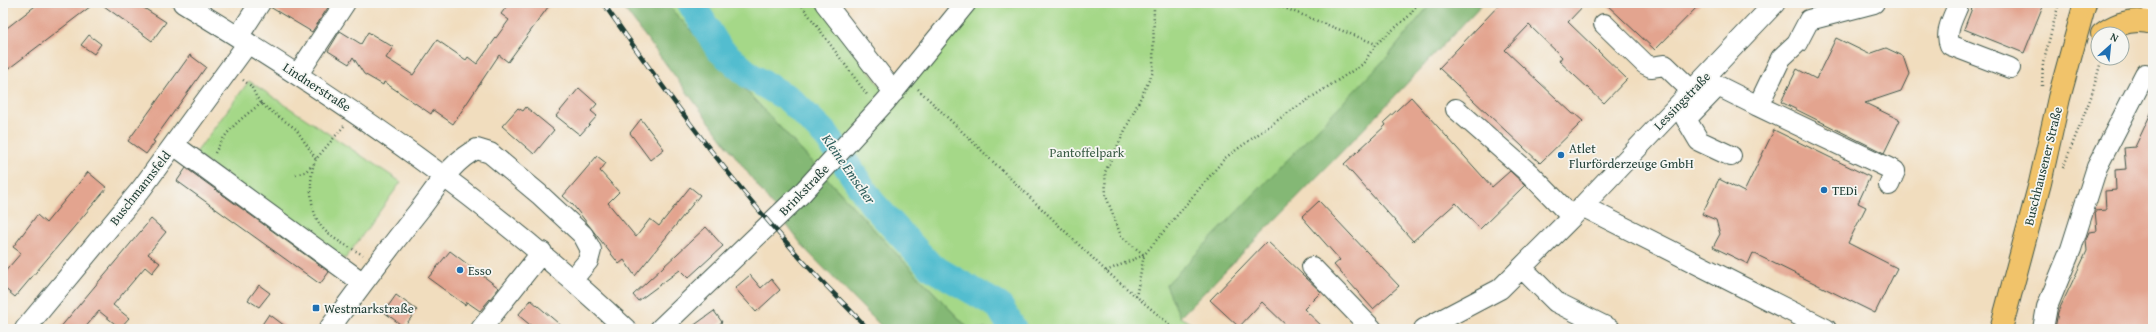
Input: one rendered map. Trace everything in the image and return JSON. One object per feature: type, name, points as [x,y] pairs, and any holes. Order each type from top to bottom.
[{"type":"main road","name":"Buschhausener Straße","points":[[2001,329],[2040,183],[2069,58],[2085,3]]},
{"type":"main road","points":[[2119,26],[2129,21],[2140,20],[2153,23]]},
{"type":"main road","points":[[2069,58],[2090,43]]},
{"type":"street","name":"Lindnerstraße","points":[[183,3],[298,74],[354,111],[446,176],[542,252],[626,329]]},
{"type":"street","name":"Buschmannsfeld","points":[[24,329],[142,188],[174,146],[228,70],[260,3]]},
{"type":"street","points":[[298,74],[345,3]]},
{"type":"street","points":[[825,3],[900,85]]},
{"type":"street","name":"Brinkstraße","points":[[660,329],[802,193],[848,144],[900,85],[966,3]]},
{"type":"street","points":[[1812,3],[1826,17]]},
{"type":"street","points":[[1758,106],[1781,58],[1797,43],[1809,20],[1826,17],[1874,3]]},
{"type":"street","points":[[1959,3],[1948,32],[1947,39],[1950,45],[2010,68]]},
{"type":"street","points":[[2150,3],[2153,6]]},
{"type":"street","name":"Lessingstraße","points":[[1424,329],[1448,323],[1500,289],[1577,211],[1679,115],[1769,5]]},
{"type":"street","points":[[1604,24],[1645,64],[1651,67],[1665,65],[1705,85],[1758,106],[1895,171],[1889,185]]},
{"type":"street","points":[[2043,329],[2047,307],[2071,248],[2097,167],[2145,74],[2153,78]]},
{"type":"street","points":[[1705,85],[1679,115],[1699,141],[1731,156]]},
{"type":"street","points":[[1456,109],[1530,174],[1577,211],[1826,329]]},
{"type":"street","points":[[174,146],[363,283]]},
{"type":"street","points":[[329,329],[446,176],[464,155],[477,149],[490,153],[583,235],[591,250],[590,255],[588,261],[573,279]]},
{"type":"street","points":[[481,329],[542,252]]},
{"type":"street","points":[[1312,267],[1372,329]]},
{"type":"street","points":[[1522,268],[1556,302],[1602,327]]},
{"type":"path","points":[[800,3],[862,87],[877,111]]},
{"type":"path","points":[[1144,255],[1121,236],[1106,196],[1105,172],[1152,72],[1154,3]]},
{"type":"path","points":[[1272,3],[1376,44]]},
{"type":"path","points":[[1136,297],[1144,255],[1224,158],[1289,112],[1363,64],[1376,44],[1409,16],[1418,3]]},
{"type":"path","points":[[2063,170],[2091,97],[2100,66]]},
{"type":"path","points":[[228,70],[250,86],[257,98],[262,103],[296,129],[316,159]]},
{"type":"path","points":[[900,85],[1136,297],[1175,329]]},
{"type":"path","points":[[206,169],[224,136],[243,116],[262,103]]},
{"type":"path","points":[[354,111],[332,142],[316,159],[313,165],[311,183],[312,204],[317,222],[333,237],[378,263]]},
{"type":"path","points":[[296,175],[305,172],[313,165]]},
{"type":"path","points":[[1106,270],[1144,255]]},
{"type":"green space","points":[[620,3],[669,3],[673,11],[889,246],[969,329],[884,329],[805,249]]},
{"type":"green space","name":"Pantoffelpark","points":[[669,3],[819,3],[887,95],[972,3],[1433,3],[1389,55],[1180,317],[1200,329],[969,329],[889,246],[673,11]]},
{"type":"green space","points":[[1431,3],[1483,3],[1359,134],[1180,317],[1166,285],[1389,55]]},
{"type":"green space","points":[[249,81],[401,182],[345,259],[195,154]]},
{"type":"building","points":[[39,3],[95,3],[3,73],[3,31]]},
{"type":"building","points":[[100,3],[136,3],[166,22],[152,41]]},
{"type":"building","points":[[271,3],[323,3],[329,6],[312,32],[270,7]]},
{"type":"building","points":[[509,3],[551,3],[508,62],[499,55],[453,124],[433,110],[431,114],[384,82],[383,85],[364,74],[353,57],[349,64],[328,51],[340,31],[361,44],[368,32],[393,47],[386,58],[413,75],[437,40],[466,60],[468,57],[477,64],[509,20],[501,14]]},
{"type":"building","points":[[1501,3],[1586,3],[1568,22],[1627,79],[1604,103],[1559,61],[1562,57],[1529,25],[1505,50],[1573,114],[1583,121],[1540,163],[1439,68]]},
{"type":"building","points":[[1605,3],[1701,3],[1655,50]]},
{"type":"building","points":[[1974,3],[2044,3],[2024,53],[1964,29]]},
{"type":"building","points":[[89,35],[101,44],[94,54],[81,45]]},
{"type":"building","points":[[1836,38],[1869,54],[1886,48],[1903,56],[1909,74],[1901,91],[1865,103],[1900,120],[1884,153],[1781,102],[1797,69],[1816,79]]},
{"type":"building","points":[[190,55],[206,67],[153,141],[155,142],[146,154],[128,141]]},
{"type":"building","points":[[579,88],[597,104],[591,111],[597,116],[580,135],[556,116]]},
{"type":"building","points":[[1411,97],[1492,187],[1510,171],[1525,185],[1480,229],[1456,203],[1413,241],[1344,164],[1386,125],[1384,122]]},
{"type":"building","points":[[526,107],[554,130],[534,154],[502,126],[518,108],[523,111]]},
{"type":"building","points":[[2153,109],[2153,329],[2055,329],[2058,312],[2087,251],[2086,239],[2089,232],[2097,231],[2095,211],[2106,210],[2105,191],[2116,190],[2115,170],[2126,169],[2124,148],[2135,147]]},
{"type":"building","points":[[641,119],[664,149],[650,160],[630,133]]},
{"type":"building","points":[[1774,130],[1870,177],[1858,203],[1866,207],[1848,243],[1897,268],[1875,313],[1753,253],[1748,264],[1713,247],[1720,234],[1716,220],[1702,214],[1719,179],[1744,192]]},
{"type":"building","points":[[597,156],[606,163],[600,171],[619,192],[608,203],[636,237],[650,219],[659,226],[690,187],[700,195],[635,276],[624,260],[619,264],[573,205],[563,196]]},
{"type":"building","points":[[186,168],[329,272],[320,284],[177,181]]},
{"type":"building","points":[[88,172],[107,188],[15,297],[3,287],[3,274],[21,253],[13,247],[37,215],[46,223]]},
{"type":"building","points":[[1319,201],[1399,286],[1373,309],[1334,265],[1340,260],[1302,217]]},
{"type":"building","points":[[151,219],[166,232],[148,254],[160,263],[152,273],[145,267],[113,305],[129,318],[120,328],[99,311],[84,329],[59,329]]},
{"type":"building","points":[[706,227],[723,246],[688,278],[680,270],[638,301],[633,295]]},
{"type":"building","points":[[1267,241],[1321,292],[1304,309],[1325,329],[1290,329],[1262,302],[1239,327],[1210,300]]},
{"type":"building","points":[[450,251],[499,288],[480,311],[467,302],[465,305],[428,278]]},
{"type":"building","points":[[750,275],[761,288],[771,279],[780,290],[756,312],[735,288]]},
{"type":"building","points":[[259,285],[270,293],[259,307],[248,300]]},
{"type":"building","points":[[396,295],[417,310],[404,327],[384,312]]},
{"type":"building","points":[[531,300],[565,329],[535,329],[518,315]]},
{"type":"building","points":[[714,311],[722,322],[713,329],[689,329]]},
{"type":"building","points":[[269,314],[289,329],[259,329]]},
{"type":"waterway","name":"Kleine Emscher","points":[[691,3],[719,49],[750,76],[789,99],[827,136],[872,203],[930,266],[999,306],[1013,329]]},
{"type":"railway","points":[[603,3],[669,95],[738,185],[816,276],[868,329]]},
{"type":"place","name":"Atlet Flurförderzeuge GmbH","points":[[1561,155]]},
{"type":"place","name":"TEDi","points":[[1824,190]]},
{"type":"place","name":"Esso","points":[[460,270]]},
{"type":"place","name":"Westmarkstraße","points":[[316,308]]}]
